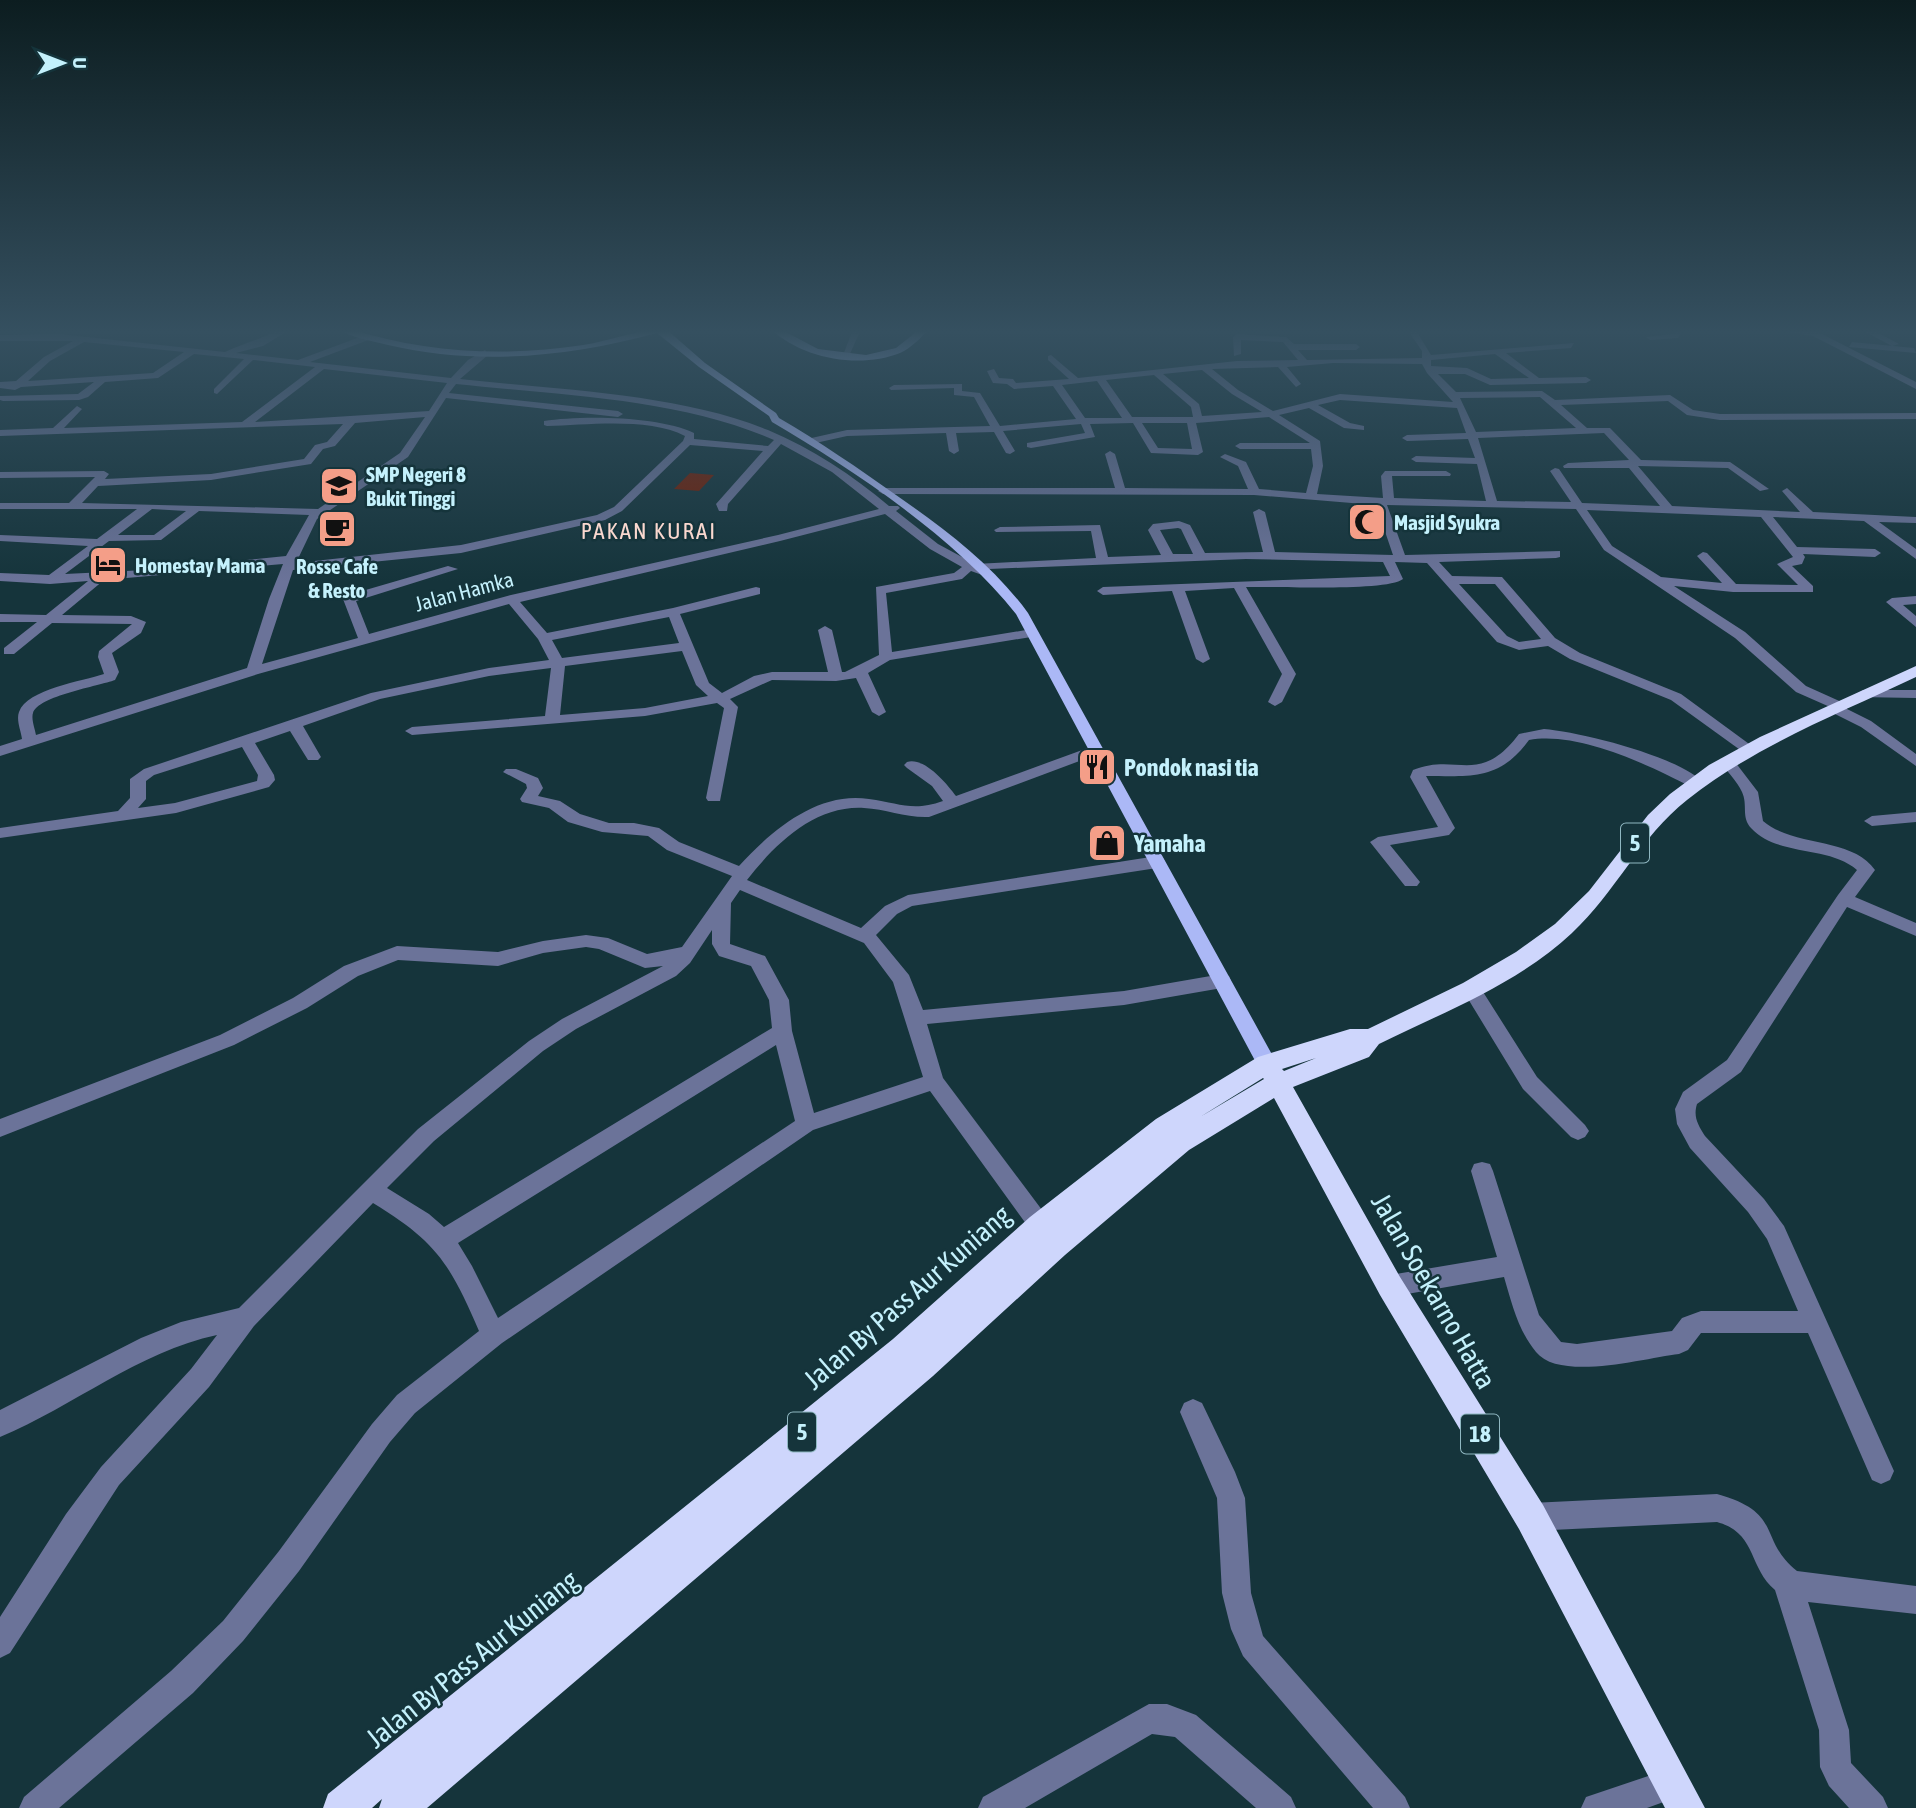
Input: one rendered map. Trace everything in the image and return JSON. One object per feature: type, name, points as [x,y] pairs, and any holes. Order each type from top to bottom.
[{"type":"highway","name":"5","points":[[1273,1074],[1361,1050],[1371,1038],[1471,989],[1524,958],[1563,929],[1596,896],[1655,819],[1677,798],[1727,761],[1916,671]]},
{"type":"highway","name":"Jalan By Pass Aur Kuniang","points":[[398,1808],[912,1357],[1040,1226],[1165,1126],[1273,1074]]},
{"type":"highway","name":"Jalan By Pass Aur Kuniang","points":[[342,1808],[1055,1246],[1180,1142],[1273,1074]]},
{"type":"highway","name":"Jalan Soekarno Hatta","points":[[1273,1074],[1390,1286],[1531,1517],[1679,1796]]},
{"type":"main road","points":[[759,413],[781,429],[810,440],[904,506],[1004,590],[1032,633],[1273,1074]]},
{"type":"main road","points":[[771,413],[781,429]]},
{"type":"street","points":[[55,432],[74,413]]},
{"type":"street","points":[[246,424],[260,413]]},
{"type":"street","points":[[610,413],[625,415]]},
{"type":"street","points":[[704,413],[768,434],[781,429]]},
{"type":"street","points":[[987,413],[1010,451]]},
{"type":"street","points":[[1031,444],[1091,435],[1078,413]]},
{"type":"street","points":[[1127,413],[1155,451],[1198,452],[1195,413]]},
{"type":"street","points":[[1325,413],[1347,426],[1361,428]]},
{"type":"street","points":[[1464,413],[1474,437],[1492,504]]},
{"type":"street","points":[[1565,413],[1585,430]]},
{"type":"street","points":[[1692,413],[1720,418],[1916,416]]},
{"type":"street","points":[[0,433],[352,420],[430,414]]},
{"type":"street","points":[[253,671],[275,599],[299,540],[318,512],[404,454],[430,414]]},
{"type":"street","points":[[791,444],[842,434],[996,429],[1132,419],[1194,420],[1272,414],[1315,440],[1318,466],[1311,497]]},
{"type":"street","points":[[97,483],[211,477],[304,462],[319,447],[331,444],[352,420]]},
{"type":"street","points":[[0,577],[50,580],[100,578],[461,550],[601,518],[618,509],[688,442],[690,435],[685,431],[657,425],[547,423]]},
{"type":"street","points":[[781,429],[791,444],[856,484],[887,510],[978,568]]},
{"type":"street","points":[[723,509],[722,504],[769,449],[781,429]]},
{"type":"street","points":[[950,430],[954,451]]},
{"type":"street","points":[[1407,438],[1607,430],[1669,510]]},
{"type":"street","points":[[688,442],[769,449]]},
{"type":"street","points":[[1240,446],[1316,446]]},
{"type":"street","points":[[1110,454],[1121,492]]},
{"type":"street","points":[[1225,457],[1240,461],[1248,470],[1254,492]]},
{"type":"street","points":[[1416,459],[1481,461]]},
{"type":"street","points":[[1568,466],[1731,465],[1765,489]]},
{"type":"street","points":[[1555,471],[1605,545],[1740,635],[1801,689],[1866,724],[1916,761]]},
{"type":"street","points":[[886,657],[880,590],[958,576],[978,568],[1200,556],[1253,569],[1375,582],[1397,579],[1384,502],[1386,476],[1389,473],[1446,474]]},
{"type":"street","points":[[0,475],[104,474],[72,506]]},
{"type":"street","points":[[883,491],[1254,492],[1384,502],[1580,506],[1916,520]]},
{"type":"street","points":[[1787,491],[1810,516]]},
{"type":"street","points":[[0,506],[149,506],[318,512]]},
{"type":"street","points":[[50,580],[149,506]]},
{"type":"street","name":"Jalan Hamka","points":[[0,751],[253,671],[511,599],[780,538],[904,506]]},
{"type":"street","points":[[0,538],[103,541],[157,538],[195,509]]},
{"type":"street","points":[[1259,512],[1270,555]]},
{"type":"street","points":[[1656,581],[1733,588],[1809,589],[1783,564],[1798,561],[1799,557],[1764,513]]},
{"type":"street","points":[[1867,518],[1916,555]]},
{"type":"street","points":[[1168,558],[1154,530],[1157,526],[1179,524],[1186,527],[1200,556]]},
{"type":"street","points":[[1000,530],[1097,527],[1103,561]]},
{"type":"street","points":[[1793,550],[1875,553]]},
{"type":"street","points":[[1104,591],[1238,584],[1270,555],[1430,559],[1556,554]]},
{"type":"street","points":[[1703,556],[1733,588]]},
{"type":"street","points":[[1430,559],[1507,643],[1532,646],[1550,641]]},
{"type":"street","points":[[365,640],[349,599],[452,569]]},
{"type":"street","points":[[9,651],[100,578]]},
{"type":"street","points":[[1451,580],[1498,580],[1550,641],[1575,656],[1676,697],[1748,750]]},
{"type":"street","points":[[1238,584],[1289,674],[1275,702]]},
{"type":"street","points":[[1177,587],[1203,659]]},
{"type":"street","points":[[544,638],[673,612],[756,591]]},
{"type":"street","points":[[511,599],[544,638],[558,664],[552,718]]},
{"type":"street","points":[[1916,600],[1892,602],[1916,623]]},
{"type":"street","points":[[673,612],[702,685],[731,707],[724,730],[725,751],[714,799]]},
{"type":"street","points":[[0,618],[140,622],[136,630],[106,651],[105,657],[112,672],[110,677],[51,694],[28,708],[25,714],[30,742]]},
{"type":"street","points":[[825,630],[836,677]]},
{"type":"street","points":[[412,731],[645,712],[722,698],[759,678],[836,677],[860,671],[886,657],[1032,633]]},
{"type":"street","points":[[124,814],[138,799],[138,779],[149,772],[376,696],[489,671],[688,646]]},
{"type":"street","points":[[860,671],[879,712]]},
{"type":"street","points":[[1863,694],[1916,694]]},
{"type":"street","points":[[294,724],[313,757]]},
{"type":"street","points":[[1411,882],[1378,842],[1443,831],[1447,828],[1418,777],[1418,773],[1423,771],[1478,771],[1510,755],[1524,737],[1544,733],[1564,735],[1648,758],[1697,783]]},
{"type":"street","points":[[0,833],[176,808],[262,784],[267,780],[266,775],[246,741]]},
{"type":"street","points":[[0,1643],[75,1524],[110,1476],[200,1378],[246,1318],[426,1135],[536,1046],[569,1024],[669,971],[690,950],[722,901],[764,849],[808,814],[849,803],[867,803],[911,813],[929,812],[1097,750]]},
{"type":"street","points":[[1727,761],[1750,791],[1751,815],[1760,829],[1774,836],[1851,858],[1864,865],[1867,870],[1866,875],[1844,899],[1734,1066],[1690,1098],[1685,1105],[1689,1128],[1698,1142],[1769,1220],[1881,1471]]},
{"type":"street","points":[[912,765],[937,783],[954,804]]},
{"type":"street","points":[[511,772],[533,781],[535,788],[528,799],[532,801],[554,804],[574,818],[608,828],[635,828],[653,832],[673,846],[806,914],[870,939],[893,965],[902,980],[934,1081],[1040,1226]]},
{"type":"street","points":[[1872,821],[1916,817]]},
{"type":"street","points":[[864,936],[891,910],[908,901],[1157,862]]},
{"type":"street","points":[[1844,899],[1916,930]]},
{"type":"street","points":[[722,901],[721,944],[725,951],[758,961],[779,1000],[782,1031],[806,1124]]},
{"type":"street","points":[[0,1128],[227,1041],[300,1003],[351,971],[397,953],[498,959],[543,947],[586,941],[602,943],[645,961],[660,960],[690,950]]},
{"type":"street","points":[[916,1018],[1124,998],[1222,981]]},
{"type":"street","points":[[1471,989],[1530,1083],[1578,1130]]},
{"type":"street","points":[[442,1241],[782,1031]]},
{"type":"street","points":[[35,1808],[182,1682],[233,1631],[289,1561],[381,1433],[406,1404],[493,1335],[806,1124],[934,1081]]},
{"type":"street","points":[[1482,1171],[1529,1321],[1546,1346],[1566,1356],[1679,1342],[1691,1326],[1701,1322],[1815,1322]]},
{"type":"street","points":[[370,1190],[423,1223],[442,1241],[464,1273],[493,1335]]},
{"type":"street","points":[[1390,1286],[1513,1265]]},
{"type":"street","points":[[0,1424],[93,1373],[194,1329],[216,1322],[246,1318]]},
{"type":"street","points":[[1193,1412],[1226,1481],[1231,1498],[1242,1627],[1253,1646],[1394,1808]]},
{"type":"street","points":[[1531,1517],[1717,1508],[1733,1510],[1744,1516],[1755,1528],[1777,1571],[1787,1582],[1834,1730],[1831,1755],[1835,1767],[1843,1780],[1872,1808]]},
{"type":"street","points":[[1787,1582],[1804,1587],[1916,1600]]},
{"type":"street","points":[[994,1808],[1149,1719],[1167,1719],[1185,1726],[1280,1808]]},
{"type":"street","points":[[1597,1808],[1679,1796]]},
{"type":"shaded area","points":[[690,473],[714,475],[699,491],[674,489]]},
{"type":"place","name":"SMP Negeri 8 Bukit Tinggi","points":[[339,486]]},
{"type":"place","name":"Masjid Syukra","points":[[1367,522]]},
{"type":"place","name":"Rosse Cafe & Resto","points":[[337,529]]},
{"type":"place","name":"Homestay Mama","points":[[108,565]]},
{"type":"place","name":"Pondok nasi tia","points":[[1097,767]]},
{"type":"place","name":"Yamaha","points":[[1107,843]]},
{"type":"district","name":"PAKAN KURAI","points":[[649,531]]}]
